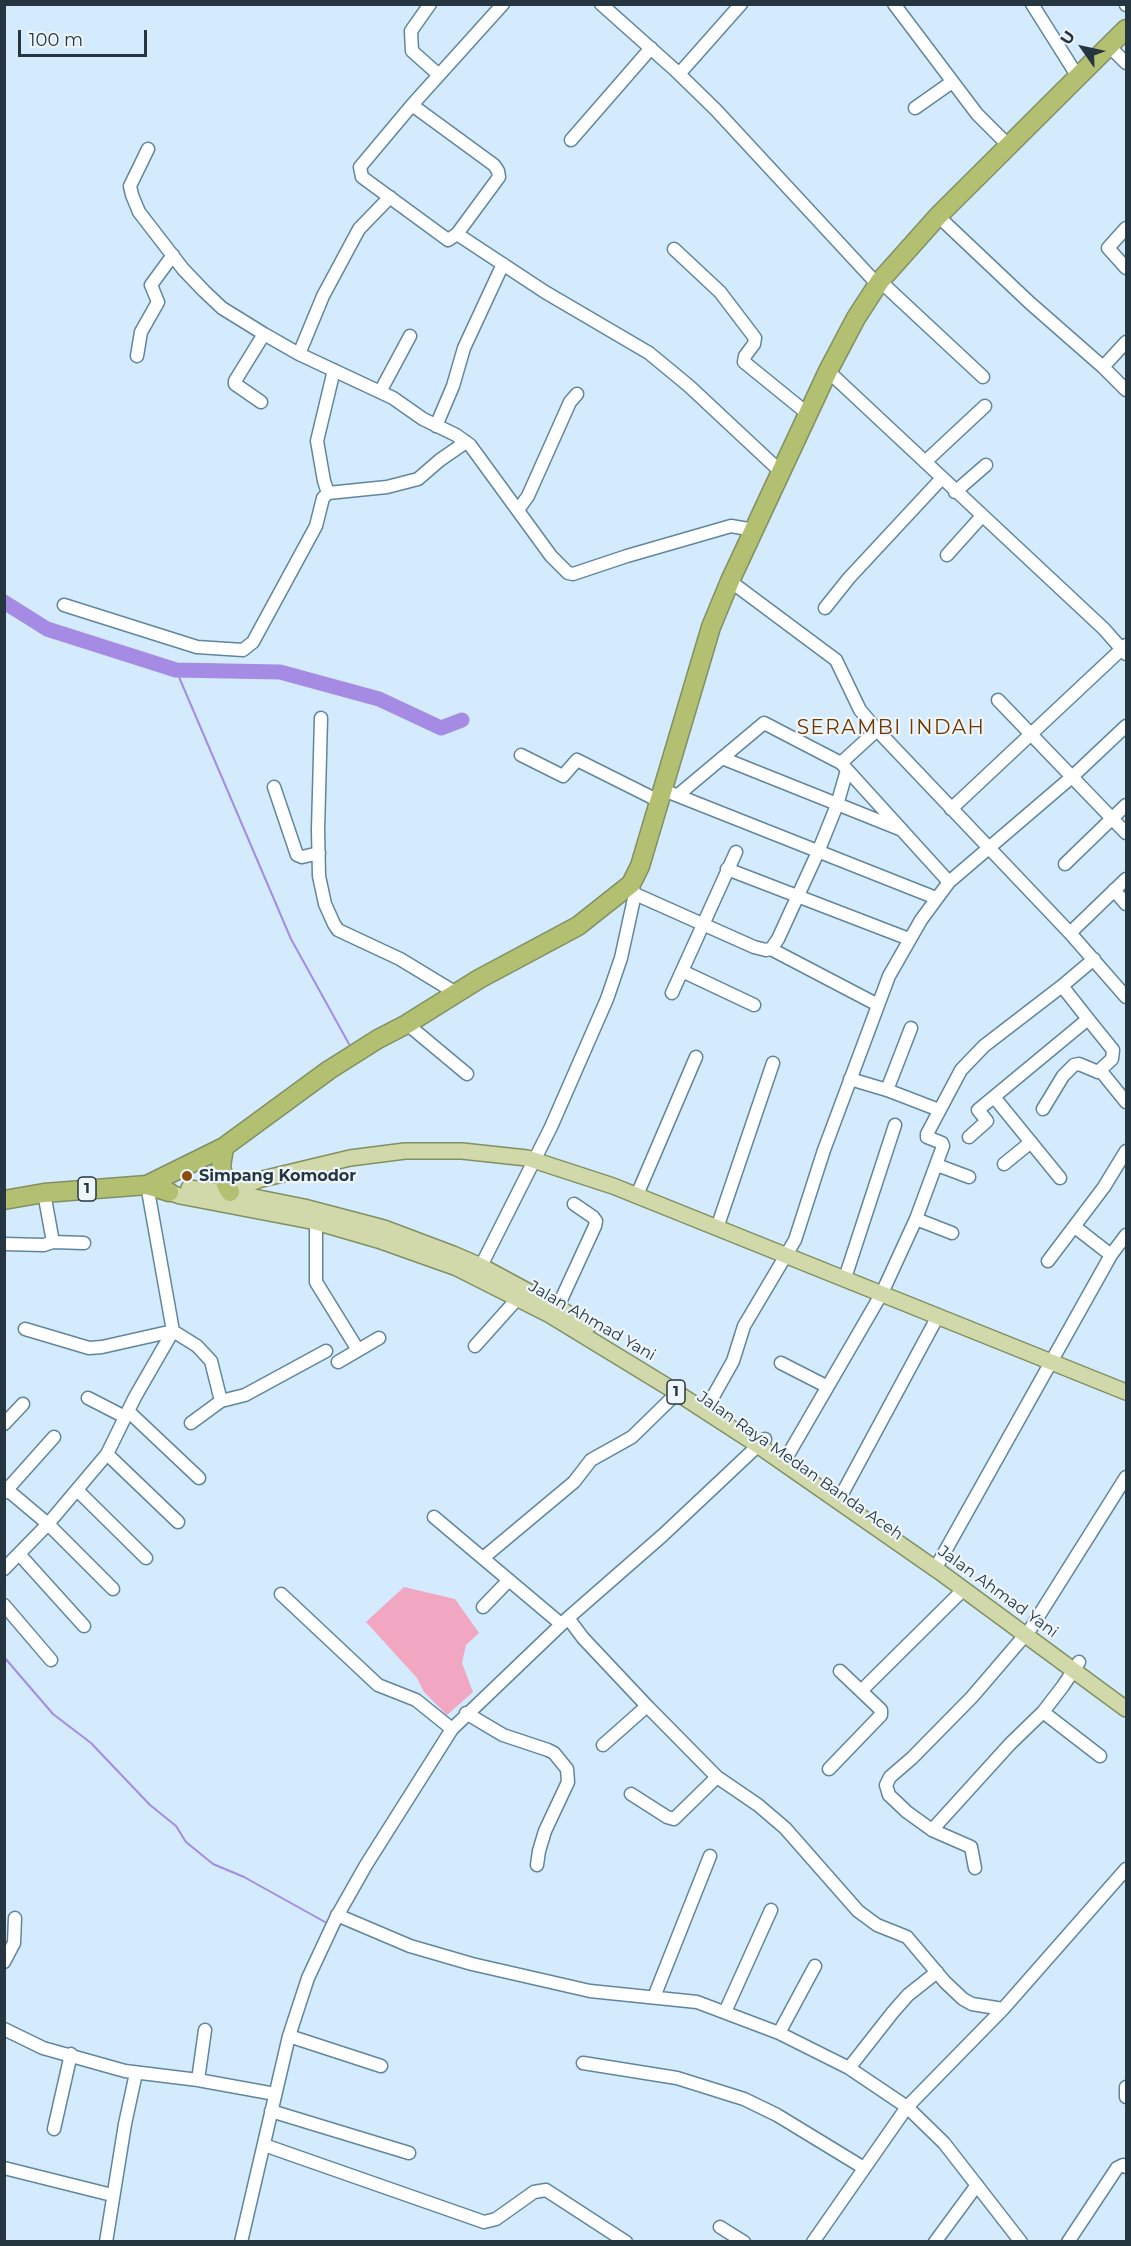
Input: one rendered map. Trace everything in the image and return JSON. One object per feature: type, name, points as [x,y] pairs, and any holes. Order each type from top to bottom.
[{"type":"highway","points":[[147,1185],[224,1147],[329,1070],[378,1039],[578,926],[633,889],[666,796],[711,627],[730,581],[828,371],[856,318],[879,283],[938,216],[1126,29]]},
{"type":"highway","points":[[224,1147],[221,1167],[230,1192]]},
{"type":"highway","name":"Jalan Raya Medan Banda Aceh","points":[[4,1200],[44,1193],[147,1185],[169,1192]]},
{"type":"main road","points":[[230,1192],[251,1182],[281,1174],[350,1158],[405,1151],[462,1151],[533,1160],[638,1195],[1126,1392]]},
{"type":"main road","name":"Jalan Raya Medan Banda Aceh","points":[[169,1192],[182,1188],[230,1192],[304,1207],[384,1228],[481,1266],[710,1402],[762,1443],[788,1455],[939,1562],[1028,1631]]},
{"type":"main road","name":"Jalan Ahmad Yani","points":[[169,1192],[316,1222],[378,1240],[457,1268],[518,1298],[555,1312],[677,1393],[762,1443],[964,1589],[1077,1666],[1126,1709]]},
{"type":"main road","name":"1","points":[[1077,1666],[1126,1696]]},
{"type":"street","points":[[430,4],[411,31],[412,51],[439,75]]},
{"type":"street","points":[[412,105],[494,165],[498,171],[499,177],[457,234],[448,240],[362,177],[360,167],[412,105],[502,4]]},
{"type":"street","points":[[679,74],[741,4]]},
{"type":"street","points":[[894,4],[977,114],[1009,146]]},
{"type":"street","points":[[1032,4],[1078,77]]},
{"type":"street","points":[[605,6],[716,110],[879,283],[983,377]]},
{"type":"street","points":[[1109,46],[1126,63]]},
{"type":"street","points":[[571,140],[651,48]]},
{"type":"street","points":[[915,108],[952,82]]},
{"type":"street","points":[[148,149],[130,186],[132,195],[140,212],[204,291],[222,308],[264,334],[380,392],[466,442],[551,556],[568,573],[573,574],[731,526],[754,530]]},
{"type":"street","points":[[300,354],[323,296],[359,229],[390,197]]},
{"type":"street","points":[[938,216],[1126,390]]},
{"type":"street","points":[[1126,228],[1108,248],[1126,268]]},
{"type":"street","points":[[457,234],[545,292],[649,352],[781,472]]},
{"type":"street","points":[[674,249],[720,292],[755,338],[744,362],[808,414]]},
{"type":"street","points":[[137,357],[141,332],[158,302],[151,285],[173,255]]},
{"type":"street","points":[[436,426],[453,386],[464,348],[503,264]]},
{"type":"street","points":[[261,402],[234,381],[264,334]]},
{"type":"street","points":[[380,392],[410,336]]},
{"type":"street","points":[[1103,367],[1126,342]]},
{"type":"street","points":[[328,493],[317,441],[334,370]]},
{"type":"street","points":[[828,371],[1125,649],[951,808]]},
{"type":"street","points":[[518,510],[528,496],[570,402],[577,394]]},
{"type":"street","points":[[925,462],[985,406]]},
{"type":"street","points":[[64,605],[197,647],[243,650],[253,642],[318,522],[323,498],[328,493],[387,487],[418,479],[466,442]]},
{"type":"street","points":[[956,492],[986,465]]},
{"type":"street","points":[[825,608],[849,578],[942,478]]},
{"type":"street","points":[[947,555],[982,516]]},
{"type":"street","points":[[730,581],[836,660],[860,710],[877,730],[1070,933],[1126,997]]},
{"type":"street","points":[[998,700],[1126,833]]},
{"type":"street","points":[[321,718],[319,876],[325,904],[338,930],[400,959],[456,993]]},
{"type":"street","points":[[666,796],[722,758],[764,723],[844,767],[949,882]]},
{"type":"street","points":[[710,1402],[734,1360],[744,1326],[786,1256],[799,1228],[850,1079],[889,976],[909,939],[949,882],[1073,776],[1126,726]]},
{"type":"street","points":[[771,949],[798,897],[837,805],[844,767],[877,730]]},
{"type":"street","points":[[521,755],[563,776],[573,761],[577,760],[936,898]]},
{"type":"street","points":[[722,758],[905,832]]},
{"type":"street","points":[[274,787],[297,855],[302,857],[319,853]]},
{"type":"street","points":[[1065,864],[1126,806]]},
{"type":"street","points":[[672,993],[736,852]]},
{"type":"street","points":[[727,869],[909,939]]},
{"type":"street","points":[[1070,933],[1126,879]]},
{"type":"street","points":[[481,1266],[551,1127],[607,999],[621,958],[633,889],[754,947],[771,949],[878,1005]]},
{"type":"street","points":[[1114,890],[1126,904]]},
{"type":"street","points":[[788,1455],[882,1293],[916,1219],[943,1144],[927,1136],[961,1070],[970,1059],[1094,959]]},
{"type":"street","points":[[682,971],[754,1005]]},
{"type":"street","points":[[1043,1109],[1062,1076],[1074,1065],[1079,1064],[1095,1072],[1112,1059],[1114,1052],[1062,986]]},
{"type":"street","points":[[969,1137],[987,1121],[978,1110],[1088,1019]]},
{"type":"street","points":[[407,1024],[467,1074]]},
{"type":"street","points":[[887,1090],[911,1028]]},
{"type":"street","points":[[638,1195],[696,1057]]},
{"type":"street","points":[[717,1227],[773,1063]]},
{"type":"street","points":[[1100,1070],[1126,1102]]},
{"type":"street","points":[[850,1079],[939,1110]]},
{"type":"street","points":[[994,1097],[1060,1178]]},
{"type":"street","points":[[845,1278],[895,1125]]},
{"type":"street","points":[[1004,1164],[1031,1142]]},
{"type":"street","points":[[1048,1261],[1104,1188],[1126,1151]]},
{"type":"street","points":[[937,1165],[969,1177]]},
{"type":"street","points":[[4,1569],[48,1524],[107,1454],[173,1331],[147,1185]]},
{"type":"street","points":[[44,1193],[53,1242]]},
{"type":"street","points":[[555,1312],[596,1221],[574,1204]]},
{"type":"street","points":[[916,1219],[952,1233]]},
{"type":"street","points":[[316,1222],[316,1282],[358,1350]]},
{"type":"street","points":[[1075,1227],[1111,1255]]},
{"type":"street","points":[[939,1562],[1111,1255],[1126,1235]]},
{"type":"street","points":[[4,1244],[84,1243]]},
{"type":"street","points":[[475,1346],[518,1298]]},
{"type":"street","points":[[842,1494],[938,1316]]},
{"type":"street","points":[[25,1329],[89,1348],[173,1331],[197,1346],[211,1361],[221,1401]]},
{"type":"street","points":[[338,1362],[379,1338]]},
{"type":"street","points":[[191,1423],[221,1401],[245,1395],[326,1351]]},
{"type":"street","points":[[781,1363],[826,1386]]},
{"type":"street","points":[[483,1558],[574,1482],[591,1460],[632,1437],[677,1393]]},
{"type":"street","points":[[88,1398],[127,1414],[199,1478]]},
{"type":"street","points":[[4,1424],[23,1404]]},
{"type":"street","points":[[54,1437],[5,1490],[48,1524],[113,1589]]},
{"type":"street","points":[[241,2241],[275,2094],[308,1978],[335,1920],[366,1865],[452,1729],[564,1621],[663,1535],[762,1443]]},
{"type":"street","points":[[107,1454],[178,1522]]},
{"type":"street","points":[[975,1868],[971,1848],[933,1830],[895,1803],[886,1789],[888,1780],[972,1697],[1028,1631],[1126,1477]]},
{"type":"street","points":[[76,1490],[146,1558]]},
{"type":"street","points":[[434,1517],[583,1638],[646,1706],[717,1777],[773,1817],[858,1911],[877,1925],[908,1937],[963,1999],[972,2004],[1003,2009]]},
{"type":"street","points":[[19,1554],[84,1626]]},
{"type":"street","points":[[483,1607],[509,1580]]},
{"type":"street","points":[[861,1691],[964,1589]]},
{"type":"street","points":[[281,1594],[378,1685],[416,1700],[452,1729]]},
{"type":"street","points":[[4,1605],[51,1660]]},
{"type":"street","points":[[933,1830],[1010,1744],[1043,1712],[1077,1666]]},
{"type":"street","points":[[829,1769],[881,1715],[881,1710],[840,1671]]},
{"type":"street","points":[[603,1745],[646,1706]]},
{"type":"street","points":[[1043,1712],[1100,1756]]},
{"type":"street","points":[[466,1713],[503,1735],[554,1753],[567,1769],[569,1776],[565,1792],[545,1831],[538,1851],[537,1865]]},
{"type":"street","points":[[631,1794],[666,1817],[674,1819],[717,1777]]},
{"type":"street","points":[[654,1997],[710,1856]]},
{"type":"street","points":[[813,2241],[907,2107],[1003,2009],[1126,1869]]},
{"type":"street","points":[[725,2012],[771,1910]]},
{"type":"street","points":[[4,1962],[14,1943],[15,1918]]},
{"type":"street","points":[[335,1920],[410,1946],[472,1964],[590,1991],[697,2002],[779,2032],[849,2068],[907,2107],[944,2143],[974,2188],[1021,2241]]},
{"type":"street","points":[[779,2032],[815,1966]]},
{"type":"street","points":[[849,2068],[908,1995],[937,1972]]},
{"type":"street","points":[[4,2029],[44,2048],[136,2073],[198,2080],[275,2094]]},
{"type":"street","points":[[198,2080],[205,2030]]},
{"type":"street","points":[[290,2036],[381,2066]]},
{"type":"street","points":[[54,2129],[71,2054]]},
{"type":"street","points":[[583,2063],[677,2078],[744,2099],[777,2115],[864,2168]]},
{"type":"street","points":[[106,2241],[112,2195],[136,2073]]},
{"type":"street","points":[[1126,2087],[1126,2097]]},
{"type":"street","points":[[271,2111],[409,2154]]},
{"type":"street","points":[[264,2145],[484,2222],[496,2219],[534,2192],[546,2190],[626,2241]]},
{"type":"street","points":[[1068,2241],[1117,2168],[1123,2165],[1126,2167]]},
{"type":"street","points":[[4,2169],[112,2195]]},
{"type":"street","points":[[935,2241],[974,2188]]},
{"type":"street","points":[[720,2227],[744,2241]]},
{"type":"shaded area","points":[[404,1587],[455,1599],[479,1633],[466,1645],[462,1663],[473,1692],[447,1715],[424,1692],[417,1678],[366,1622]]},
{"type":"waterway","points":[[4,602],[47,629],[176,670],[280,672],[379,699],[441,728],[462,720]]},
{"type":"waterway","points":[[176,670],[291,939],[349,1044]]},
{"type":"waterway","points":[[4,1657],[53,1714],[91,1743],[150,1805],[176,1826],[186,1842],[213,1864],[244,1877],[325,1922]]},
{"type":"place","name":"Simpang Komodor","points":[[187,1176]]},
{"type":"district","name":"SERAMBI INDAH","points":[[891,728]]}]
